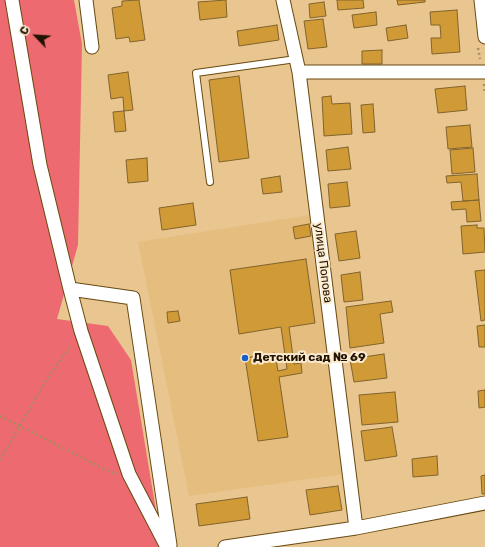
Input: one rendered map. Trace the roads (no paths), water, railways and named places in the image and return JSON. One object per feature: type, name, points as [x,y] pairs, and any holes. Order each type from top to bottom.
[{"type":"street","points":[[12,0],[40,165],[81,330],[129,474],[169,547]]},
{"type":"street","points":[[86,0],[92,47]]},
{"type":"street","name":"улица Попова","points":[[282,0],[297,66],[356,528]]},
{"type":"street","points":[[481,0],[485,36]]},
{"type":"street","points":[[297,66],[485,72]]},
{"type":"street","points":[[70,289],[133,298],[169,547]]},
{"type":"street","points":[[225,547],[356,528],[485,503]]},
{"type":"lane","points":[[210,182],[196,73],[297,66]]},
{"type":"place","name":"Детский сад № 69","points":[[245,358]]}]
